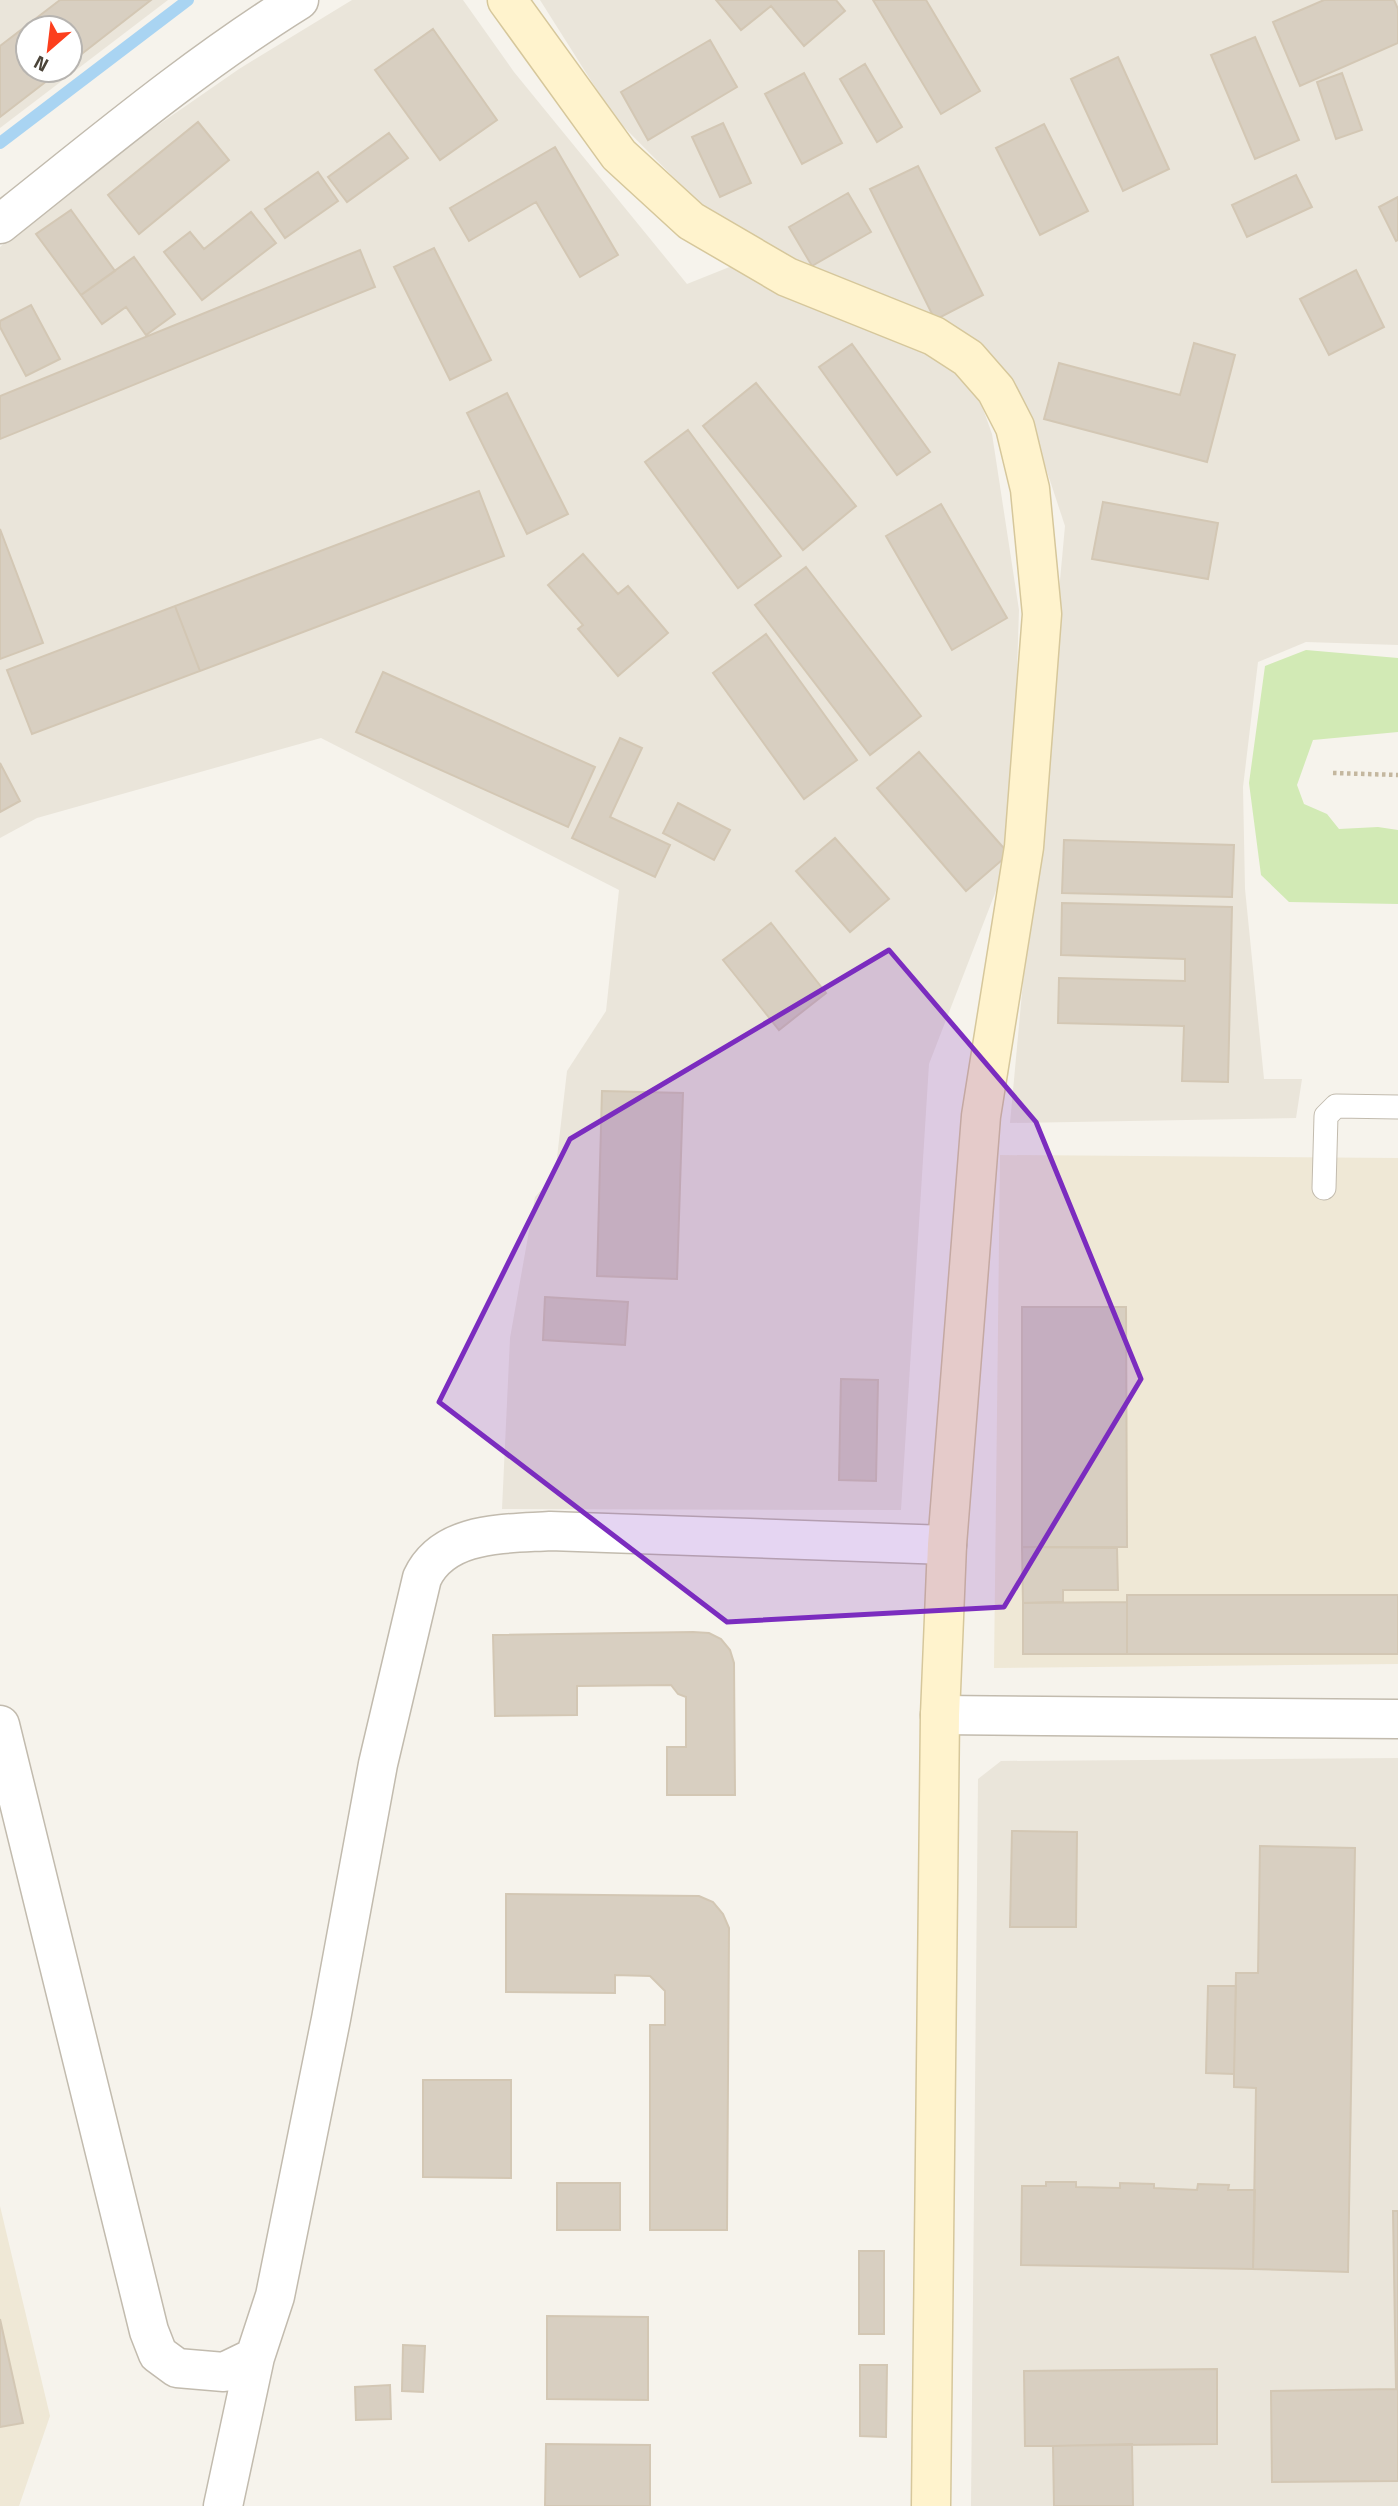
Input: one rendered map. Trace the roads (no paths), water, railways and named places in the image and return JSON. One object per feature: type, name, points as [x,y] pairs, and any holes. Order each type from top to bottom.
[{"type":"street","points":[[0,224],[248,32],[299,0]]},
{"type":"street","points":[[507,0],[619,155],[691,221],[787,277],[934,336],[968,358],[996,390],[1015,427],[1030,489],[1042,614],[1024,847],[981,1116],[947,1545],[940,1715],[931,2506]]},
{"type":"street","points":[[223,2506],[255,2357],[275,2296],[331,2019],[378,1763],[422,1578],[428,1566],[442,1551],[488,1535],[550,1531],[947,1545]]},
{"type":"street","points":[[940,1715],[1398,1719]]},
{"type":"street","points":[[0,1725],[149,2331],[158,2354],[177,2368],[223,2372],[255,2357]]},
{"type":"lane","points":[[1324,1188],[1326,1116],[1336,1106],[1398,1107]]},
{"type":"waterway","points":[[0,143],[188,0]]}]
